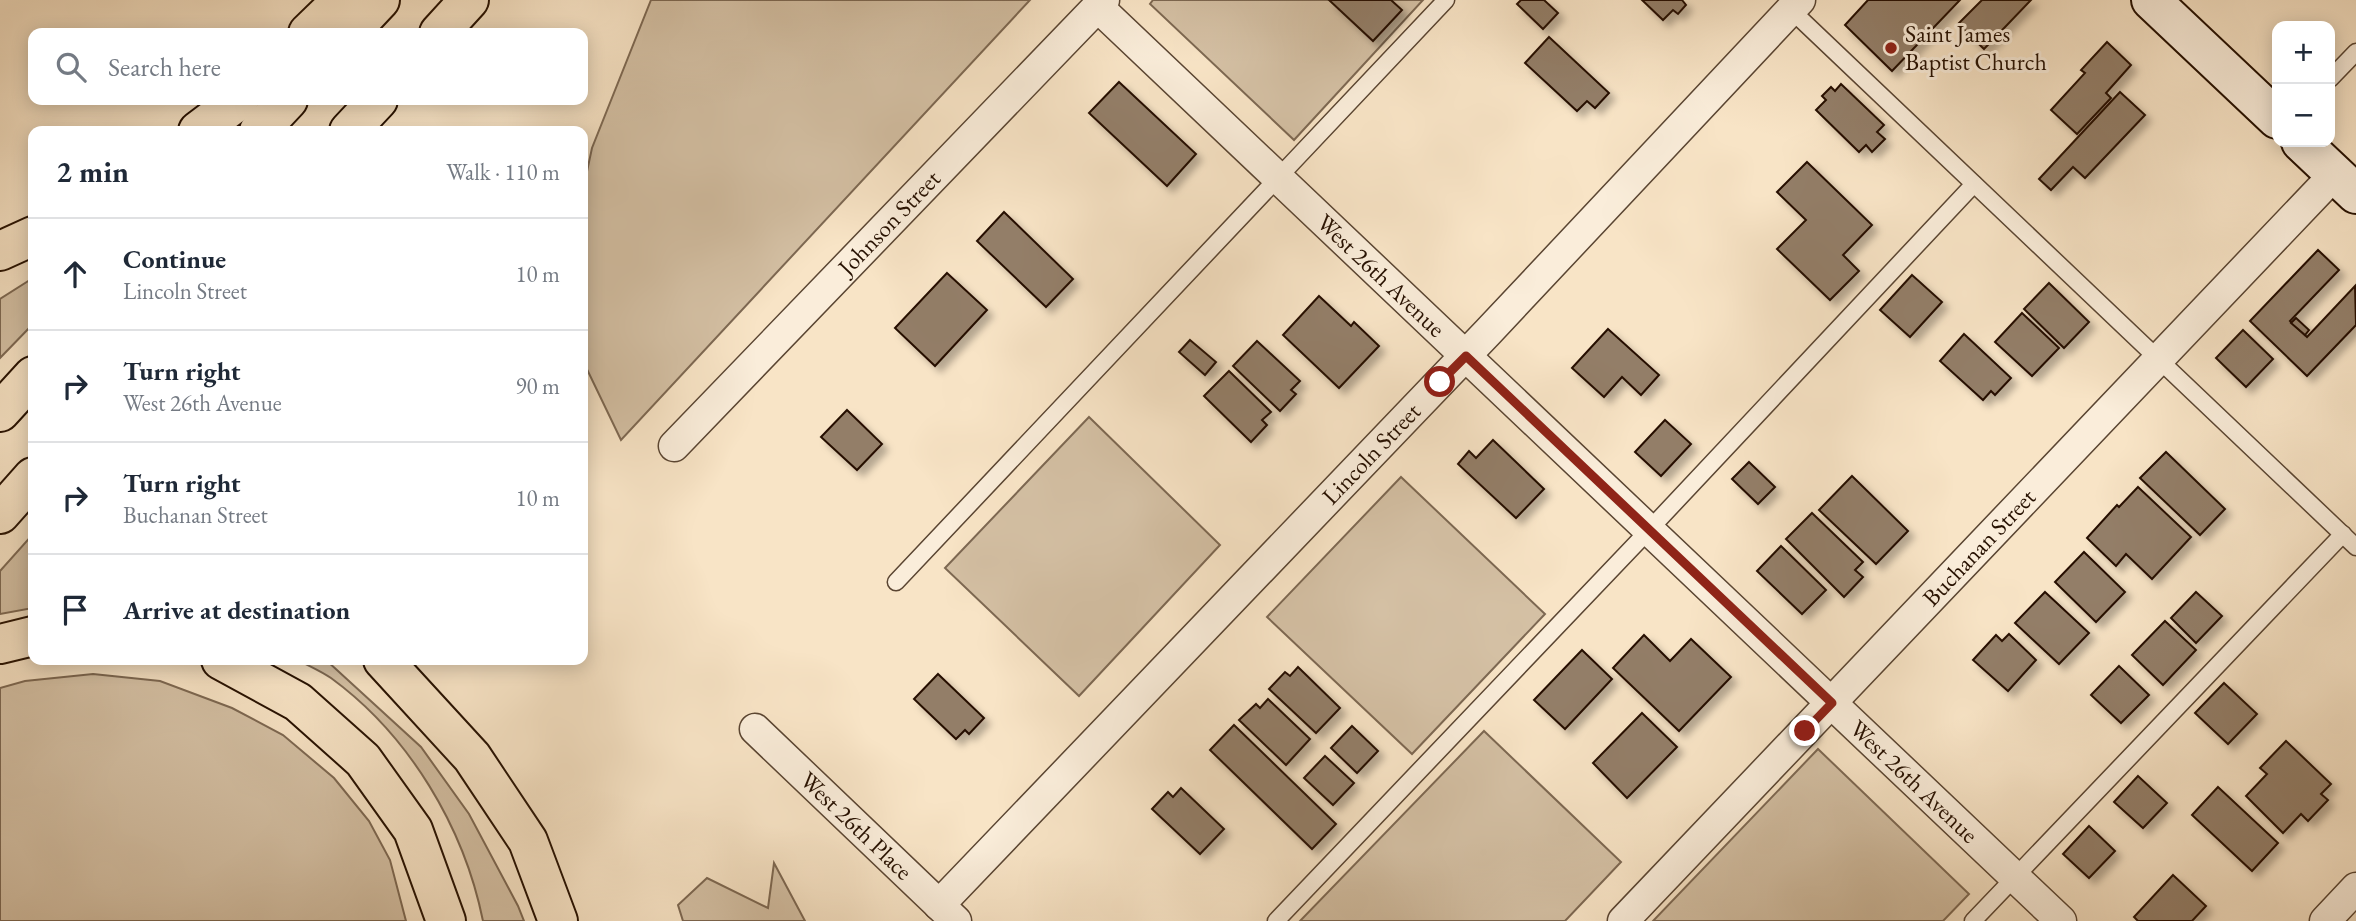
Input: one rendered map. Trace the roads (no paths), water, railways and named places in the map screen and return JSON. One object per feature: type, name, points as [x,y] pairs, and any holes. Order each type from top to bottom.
[{"type":"main road","points":[[312,28],[342,0]]},
{"type":"main road","points":[[354,28],[380,0]]},
{"type":"main road","points":[[444,28],[469,0]]},
{"type":"main road","points":[[205,126],[232,105]]},
{"type":"main road","points":[[264,126],[283,105]]},
{"type":"main road","points":[[354,126],[373,105]]},
{"type":"main road","points":[[0,251],[28,238]]},
{"type":"main road","points":[[0,412],[28,381]]},
{"type":"main road","points":[[0,514],[28,483]]},
{"type":"main road","points":[[0,644],[28,637]]},
{"type":"main road","points":[[230,665],[298,702],[363,760],[413,830],[446,921]]},
{"type":"main road","points":[[386,665],[472,757],[528,841],[558,921]]},
{"type":"street","points":[[2151,0],[2272,114]]},
{"type":"street","name":"Lincoln Street","points":[[948,913],[1791,3]]},
{"type":"street","name":"West 26th Avenue","points":[[1101,4],[1279,179],[2061,921]]},
{"type":"street","name":"Johnson Street","points":[[674,446],[1101,4]]},
{"type":"street","points":[[2306,147],[2346,183]]},
{"type":"street","name":"Buchanan Street","points":[[1623,921],[2159,359],[2346,183]]},
{"type":"street","name":"West 26th Place","points":[[755,729],[948,913]]},
{"type":"street","points":[[2325,921],[2356,888]]},
{"type":"lane","points":[[896,582],[1446,0]]},
{"type":"lane","points":[[1791,3],[1974,184],[2356,547]]},
{"type":"lane","points":[[2335,74],[2356,52]]},
{"type":"lane","points":[[1276,921],[1974,184]]},
{"type":"lane","points":[[1973,921],[2343,534]]},
{"type":"place","name":"Saint James Baptist Church","points":[[1891,48]]}]
